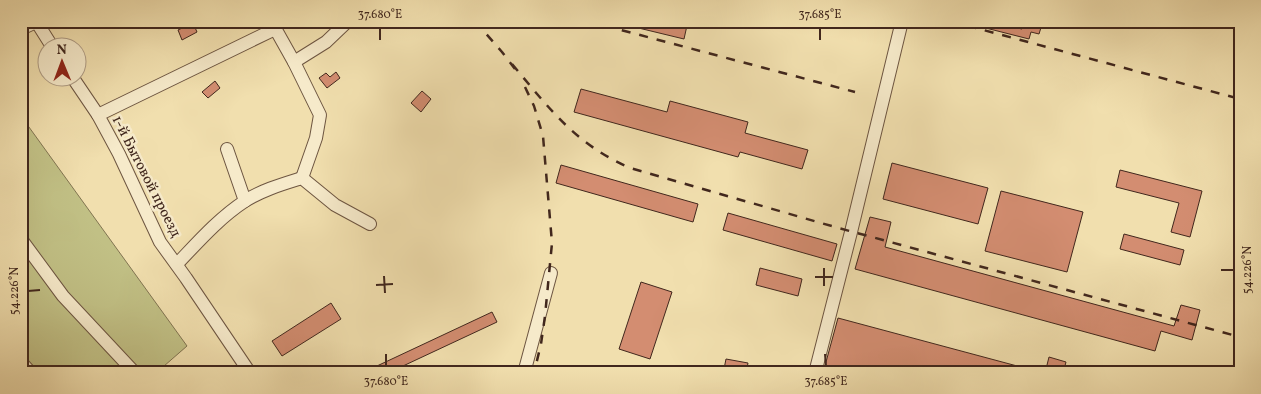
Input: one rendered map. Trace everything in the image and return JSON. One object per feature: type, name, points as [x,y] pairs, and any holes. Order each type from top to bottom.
[{"type":"street","points":[[294,62],[326,42],[348,21]]},
{"type":"street","points":[[815,373],[902,21]]},
{"type":"street","points":[[21,29],[37,22],[47,38]]},
{"type":"street","points":[[98,115],[273,25],[320,115],[316,138],[302,178]]},
{"type":"street","name":"1-й Бытовой проезд","points":[[80,88],[98,115],[120,154],[160,242],[177,264],[250,373]]},
{"type":"street","points":[[227,149],[245,201]]},
{"type":"street","points":[[177,264],[222,219],[245,201],[273,187],[302,178]]},
{"type":"street","points":[[302,178],[335,205],[370,224]]},
{"type":"street","points":[[21,240],[63,296],[135,373]]},
{"type":"street","points":[[524,373],[551,273]]},
{"type":"street","points":[[21,362],[32,373]]},
{"type":"shaded area","points":[[21,116],[187,346],[156,373],[21,373]]},
{"type":"building","points":[[622,21],[688,21],[684,39],[622,24]]},
{"type":"building","points":[[971,21],[1010,21],[1008,26],[1022,29],[1024,21],[1043,21],[1039,34],[1031,32],[1029,39],[970,24]]},
{"type":"building","points":[[193,23],[197,32],[182,40],[178,30]]},
{"type":"building","points":[[336,72],[340,78],[327,88],[319,78],[326,73],[330,77]]},
{"type":"building","points":[[215,81],[220,88],[208,98],[202,92]]},
{"type":"building","points":[[581,89],[667,112],[670,101],[748,122],[745,133],[808,150],[802,169],[740,152],[738,157],[574,112]]},
{"type":"building","points":[[422,91],[431,99],[421,112],[411,103]]},
{"type":"building","points":[[892,163],[988,188],[978,224],[883,199]]},
{"type":"building","points":[[561,165],[698,204],[693,222],[556,183]]},
{"type":"building","points":[[1120,170],[1202,191],[1190,237],[1171,232],[1179,203],[1116,187]]},
{"type":"building","points":[[1001,191],[1083,212],[1067,272],[985,251]]},
{"type":"building","points":[[728,213],[837,244],[832,261],[723,230]]},
{"type":"building","points":[[870,217],[891,222],[885,247],[1174,326],[1181,305],[1200,310],[1192,340],[1161,331],[1155,351],[855,269]]},
{"type":"building","points":[[1124,234],[1184,250],[1180,265],[1120,249]]},
{"type":"building","points":[[760,268],[802,279],[798,296],[756,285]]},
{"type":"building","points":[[641,282],[672,292],[650,359],[619,349]]},
{"type":"building","points":[[331,303],[341,319],[282,356],[272,341]]},
{"type":"building","points":[[492,312],[497,322],[388,373],[362,373]]},
{"type":"building","points":[[838,318],[1032,370],[1032,373],[823,373]]},
{"type":"building","points":[[1049,357],[1066,362],[1063,373],[1045,373]]},
{"type":"building","points":[[726,359],[748,363],[746,373],[724,369]]},
{"type":"railway","points":[[475,21],[515,69]]},
{"type":"railway","points":[[587,21],[855,92]]},
{"type":"railway","points":[[950,21],[1240,99]]},
{"type":"railway","points":[[512,64],[564,124],[594,148],[630,168],[835,227],[1240,337]]},
{"type":"railway","points":[[525,87],[534,106],[543,136],[552,243],[545,316],[534,373]]}]
